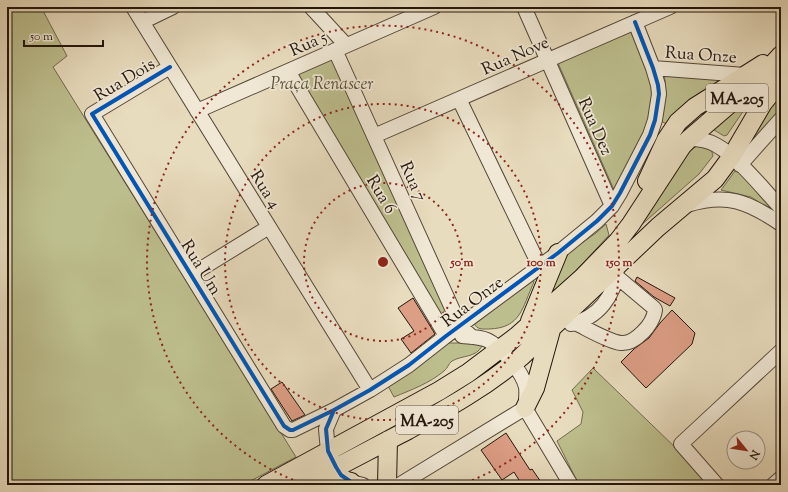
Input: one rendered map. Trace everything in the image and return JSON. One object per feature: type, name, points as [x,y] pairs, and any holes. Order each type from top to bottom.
[{"type":"main road","points":[[582,278],[607,246],[629,214],[675,125],[695,107],[781,54]]},
{"type":"main road","name":"MA-205","points":[[266,485],[439,391],[500,349],[528,326],[582,278],[625,233],[676,154],[689,138],[761,77],[781,54]]},
{"type":"main road","name":"MA-205","points":[[310,481],[471,394],[513,364],[617,272],[658,226],[736,161],[760,106],[781,80]]},
{"type":"main road","points":[[528,326],[558,253]]},
{"type":"main road","points":[[525,408],[537,382],[554,327]]},
{"type":"main road","points":[[388,440],[388,485]]},
{"type":"main road","points":[[310,481],[357,484]]},
{"type":"street","name":"Rua 4","points":[[132,7],[370,390]]},
{"type":"street","points":[[142,22],[173,7]]},
{"type":"street","name":"Rua 7","points":[[311,7],[341,48],[374,136],[460,326]]},
{"type":"street","name":"Rua 5","points":[[197,111],[434,7]]},
{"type":"street","name":"Rua Dez","points":[[524,7],[612,206]]},
{"type":"street","name":"Rua Nove","points":[[374,136],[670,7]]},
{"type":"street","name":"Rua Onze","points":[[293,430],[370,390],[409,365],[558,253],[597,221],[612,206],[631,174],[650,134],[655,120],[659,94],[653,68],[634,22]]},
{"type":"street","name":"Rua Dois","points":[[92,114],[170,67]]},
{"type":"street","name":"Rua Onze","points":[[653,68],[745,75]]},
{"type":"street","name":"Rua 6","points":[[288,71],[446,336]]},
{"type":"street","points":[[459,99],[540,267]]},
{"type":"street","name":"Rua Um","points":[[92,114],[284,426],[290,430],[293,430]]},
{"type":"street","points":[[736,161],[781,119]]},
{"type":"street","points":[[689,138],[704,140],[715,145],[736,161],[781,208]]},
{"type":"street","points":[[682,206],[719,198],[734,200],[751,206],[781,224]]},
{"type":"street","points":[[191,275],[269,227]]},
{"type":"street","points":[[554,327],[584,320],[599,309],[611,294],[617,272],[655,310],[652,320],[644,332],[633,340],[621,344],[575,323]]},
{"type":"street","points":[[460,326],[472,337]]},
{"type":"street","points":[[446,336],[472,337],[485,340],[500,349],[513,364],[524,380],[526,386],[525,408],[571,485]]},
{"type":"street","points":[[717,485],[681,444],[781,351]]},
{"type":"street","points":[[399,485],[525,408]]},
{"type":"street","points":[[334,410],[326,429],[328,451],[336,468],[346,479],[357,484]]},
{"type":"street","points":[[773,485],[781,478]]},
{"type":"green space","points":[[7,7],[41,7],[67,56],[53,67],[296,457],[243,485],[7,485]]},
{"type":"green space","points":[[631,32],[650,72],[652,92],[651,107],[636,151],[615,192],[558,63]]},
{"type":"green space","name":"Praça Renascer","points":[[332,54],[452,323],[448,326],[292,74]]},
{"type":"green space","points":[[664,74],[724,79],[668,125],[661,121],[665,98]]},
{"type":"green space","points":[[781,87],[781,111],[746,151],[742,148]]},
{"type":"green space","points":[[759,88],[727,135],[724,136],[711,128]]},
{"type":"green space","points":[[697,146],[710,149],[713,156],[699,174],[639,227],[674,170],[682,159]]},
{"type":"green space","points":[[735,171],[738,172],[779,213],[777,214],[751,197],[721,190]]},
{"type":"green space","points":[[606,224],[609,235],[547,300],[565,255]]},
{"type":"green space","points":[[533,278],[534,282],[523,308],[514,321],[500,328],[482,329],[475,325],[474,323]]},
{"type":"green space","points":[[447,343],[477,343],[482,346],[476,353],[452,361],[445,370],[433,379],[394,397],[388,386],[399,380]]},
{"type":"green space","points":[[593,368],[680,452],[709,485],[579,485],[557,441],[581,424],[583,412],[572,390]]},
{"type":"building","points":[[637,277],[675,298],[670,306],[654,297],[635,281]]},
{"type":"building","points":[[413,298],[435,334],[411,353],[401,339],[414,331],[398,308]]},
{"type":"building","points":[[672,310],[695,333],[692,344],[646,388],[621,362],[634,349],[649,338]]},
{"type":"building","points":[[282,382],[305,415],[292,421],[271,389]]},
{"type":"building","points":[[506,433],[530,470],[532,469],[543,485],[522,485],[514,472],[502,480],[481,450]]},
{"type":"cycle path","points":[[363,485],[351,482],[341,475],[328,451],[326,429],[334,410],[370,390],[409,365],[558,253],[597,221],[612,206],[620,193],[650,135],[655,120],[659,94],[653,68],[635,22]]},
{"type":"cycle path","points":[[170,67],[92,114],[284,426],[290,430],[293,430],[334,410]]}]
